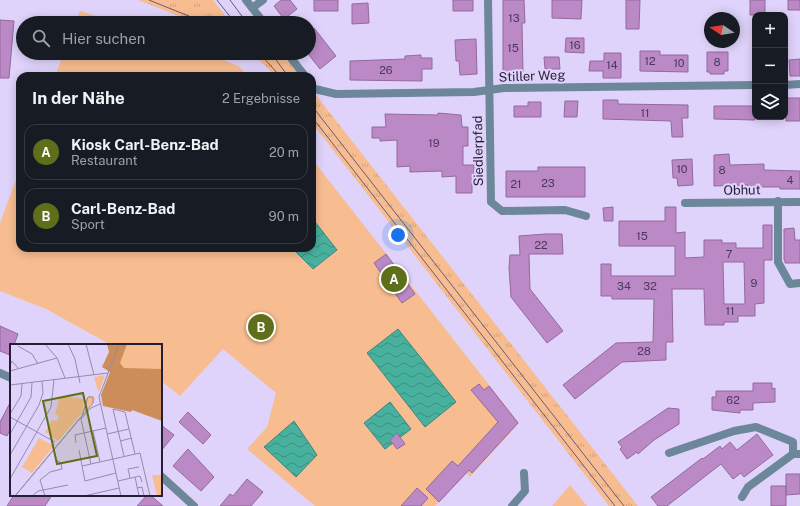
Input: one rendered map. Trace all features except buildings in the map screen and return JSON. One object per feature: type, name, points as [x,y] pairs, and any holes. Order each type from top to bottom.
[{"type":"street","points":[[246,0],[258,16]]},
{"type":"street","points":[[252,8],[263,0]]},
{"type":"street","name":"Siedlerpfad","points":[[488,0],[491,202],[502,211],[565,210],[586,216]]},
{"type":"street","points":[[292,60],[302,72]]},
{"type":"street","points":[[788,84],[800,84]]},
{"type":"street","name":"Stiller Weg","points":[[316,89],[336,94],[474,92],[504,88],[752,85]]},
{"type":"street","points":[[778,201],[778,262],[790,284],[800,284]]},
{"type":"street","name":"Obhut","points":[[684,203],[800,202]]},
{"type":"street","points":[[0,373],[10,378]]},
{"type":"street","points":[[669,453],[734,431],[756,427],[793,442],[797,454],[748,487],[742,498]]},
{"type":"street","points":[[512,506],[524,491],[524,473]]},
{"type":"street","points":[[162,477],[194,506]]},
{"type":"green space","points":[[138,0],[213,0],[226,16],[178,16]]},
{"type":"green space","points":[[80,11],[97,16],[78,16]]},
{"type":"green space","points":[[61,60],[224,60],[240,67],[244,72],[57,72]]},
{"type":"green space","points":[[259,60],[288,60],[298,72],[271,72]]},
{"type":"green space","points":[[316,95],[638,506],[609,506],[316,128]]},
{"type":"green space","points":[[316,164],[519,423],[470,477],[466,473],[435,506],[315,506],[247,449],[267,427],[276,393],[223,349],[180,396],[162,382],[162,344],[109,344],[46,309],[0,291],[0,223],[16,180],[16,252],[316,252]]},
{"type":"green space","points":[[570,485],[587,506],[552,506]]},
{"type":"water","points":[[316,223],[337,250],[313,269],[296,252],[316,252]]},
{"type":"water","points":[[398,329],[456,402],[425,427],[367,353]]},
{"type":"water","points":[[390,402],[411,429],[385,449],[364,423]]},
{"type":"water","points":[[294,421],[317,455],[296,477],[264,447]]},
{"type":"tram line","points":[[149,0],[189,16]]},
{"type":"tram line","points":[[217,0],[230,16]]},
{"type":"tram line","points":[[230,0],[242,16]]},
{"type":"tram line","points":[[265,60],[276,72]]},
{"type":"tram line","points":[[276,60],[285,72]]},
{"type":"tram line","points":[[316,111],[624,506]]},
{"type":"tram line","points":[[316,122],[615,506]]},
{"type":"place","name":"Kiosk Carl-Benz-Bad","points":[[394,279]]},
{"type":"place","name":"Carl-Benz-Bad","points":[[261,327]]}]
